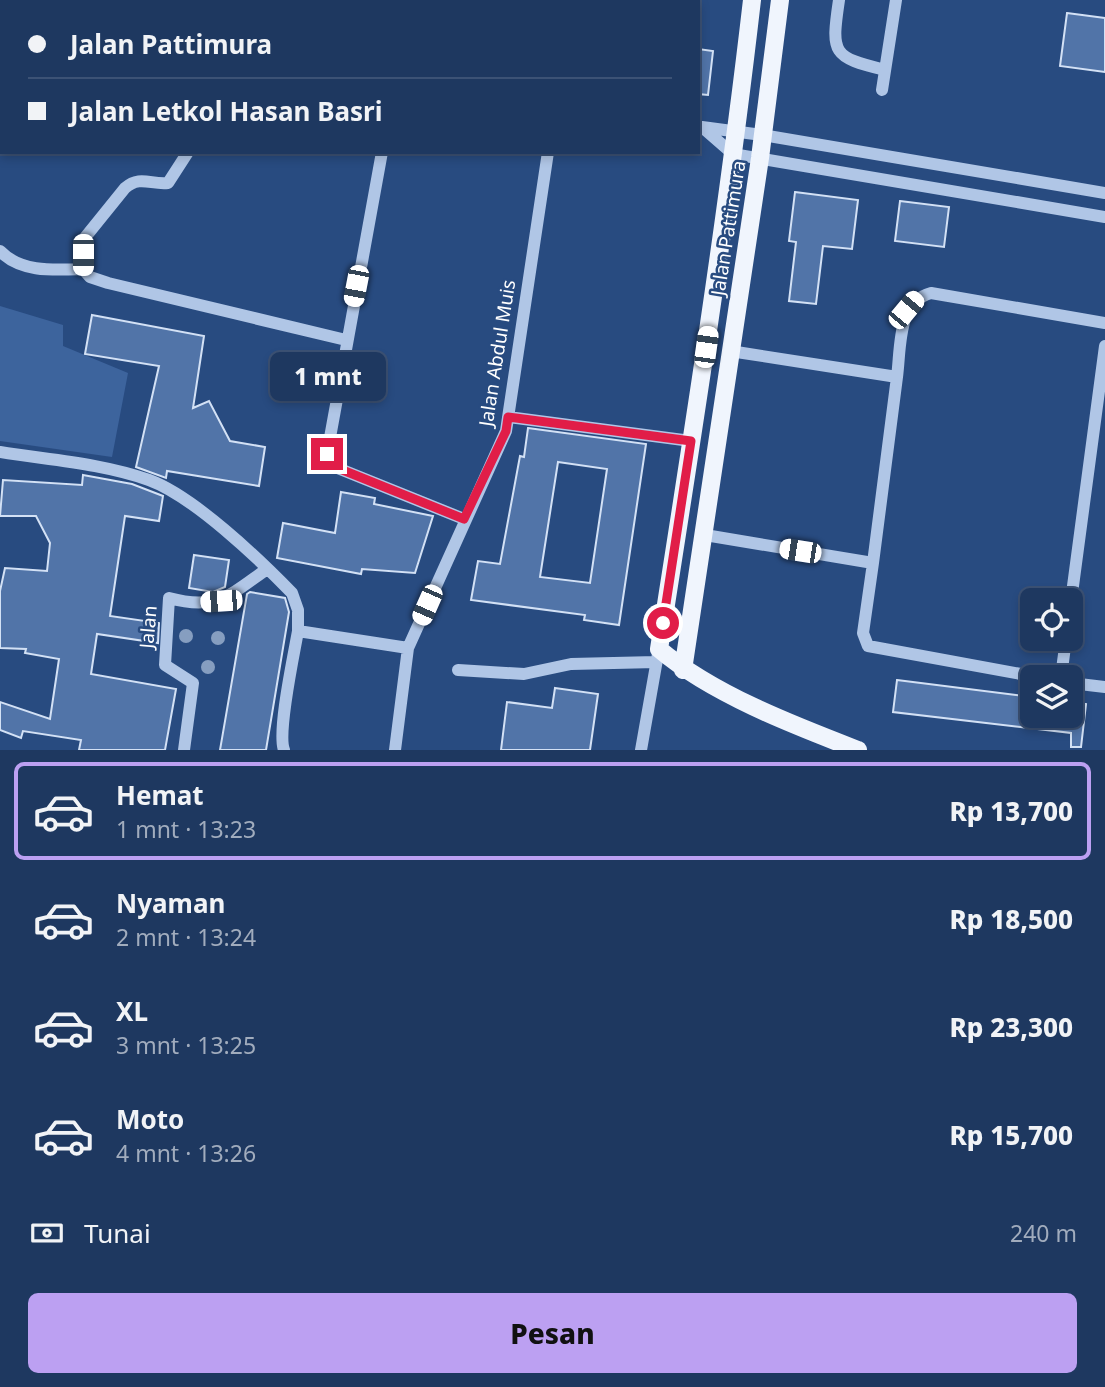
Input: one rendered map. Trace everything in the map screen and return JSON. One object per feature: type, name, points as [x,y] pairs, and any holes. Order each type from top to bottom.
[{"type":"main road","name":"Jalan Pattimura","points":[[658,655],[737,131],[752,0]]},
{"type":"main road","name":"Jalan Pattimura","points":[[683,670],[760,158],[780,0]]},
{"type":"main road","points":[[706,347],[730,351]]},
{"type":"main road","points":[[658,655],[795,726],[858,750]]},
{"type":"street","points":[[839,0],[834,29],[835,44],[840,55],[852,62],[885,70]]},
{"type":"street","points":[[882,90],[896,0]]},
{"type":"street","points":[[700,127],[1105,193]]},
{"type":"street","points":[[700,127],[733,154],[1105,217]]},
{"type":"street","points":[[187,154],[168,183],[133,181],[125,188],[83,240],[83,269],[90,277],[108,283],[346,340]]},
{"type":"street","points":[[382,154],[327,454],[335,467],[464,519]]},
{"type":"street","name":"Jalan Abdul Muis","points":[[395,750],[408,648],[506,431],[548,154]]},
{"type":"street","points":[[0,251],[5,256],[38,270],[83,269]]},
{"type":"street","points":[[1020,674],[869,646],[863,633],[906,310],[917,297],[931,293],[1105,323]]},
{"type":"street","points":[[1073,588],[1105,346]]},
{"type":"street","points":[[730,351],[897,377]]},
{"type":"street","points":[[508,417],[691,441]]},
{"type":"street","points":[[0,452],[80,463],[147,479],[169,488],[190,501],[292,593],[298,610],[298,631],[282,745],[284,750]]},
{"type":"street","points":[[705,535],[873,563]]},
{"type":"street","name":"Jalan","points":[[184,750],[193,683],[165,665],[169,598],[188,603],[221,601],[267,569]]},
{"type":"street","points":[[298,631],[408,648]]},
{"type":"street","points":[[458,670],[524,674],[571,664],[658,655]]},
{"type":"street","name":"Jalan Pattimura","points":[[640,750],[658,655]]},
{"type":"street","points":[[1083,684],[1105,687]]},
{"type":"shaded area","points":[[0,306],[63,325],[63,346],[128,373],[112,457],[0,441]]},
{"type":"building","points":[[1067,13],[1105,18],[1105,72],[1060,66]]},
{"type":"building","points":[[700,49],[713,51],[708,95],[700,94]]},
{"type":"building","points":[[795,192],[858,200],[852,249],[823,246],[816,304],[789,301],[796,242],[789,241]]},
{"type":"building","points":[[900,201],[949,207],[944,247],[895,241]]},
{"type":"building","points":[[92,315],[204,336],[193,408],[209,401],[230,441],[265,447],[259,486],[167,471],[166,478],[136,467],[159,366],[85,354]]},
{"type":"building","points":[[528,428],[646,444],[619,625],[584,620],[585,615],[471,600],[478,561],[500,564],[520,456],[524,457]],"holes":[[[558,462],[607,469],[590,583],[540,577]]]},
{"type":"building","points":[[83,475],[132,484],[163,496],[159,521],[125,516],[110,616],[159,623],[158,643],[97,634],[91,674],[176,689],[165,750],[79,750],[81,740],[23,731],[21,738],[0,730],[0,702],[50,719],[59,659],[25,653],[26,649],[0,648],[0,591],[5,568],[47,571],[50,543],[36,516],[0,516],[3,480],[82,485]]},
{"type":"building","points":[[341,492],[375,498],[374,504],[433,516],[415,573],[362,569],[361,574],[277,558],[283,523],[335,533]]},
{"type":"building","points":[[194,555],[229,560],[225,587],[213,592],[189,588]]},
{"type":"building","points":[[250,592],[285,598],[289,612],[266,750],[220,750],[247,594]]},
{"type":"building","points":[[897,680],[1020,695],[1020,727],[893,712]]},
{"type":"building","points":[[555,688],[598,694],[590,750],[501,750],[507,702],[552,708]]},
{"type":"building","points":[[1083,704],[1086,704],[1081,747],[1071,747],[1071,733],[1029,728],[1083,728]]},
{"type":"route","points":[[327,454],[335,467],[464,519],[506,431],[508,417],[691,441],[663,623]]}]
